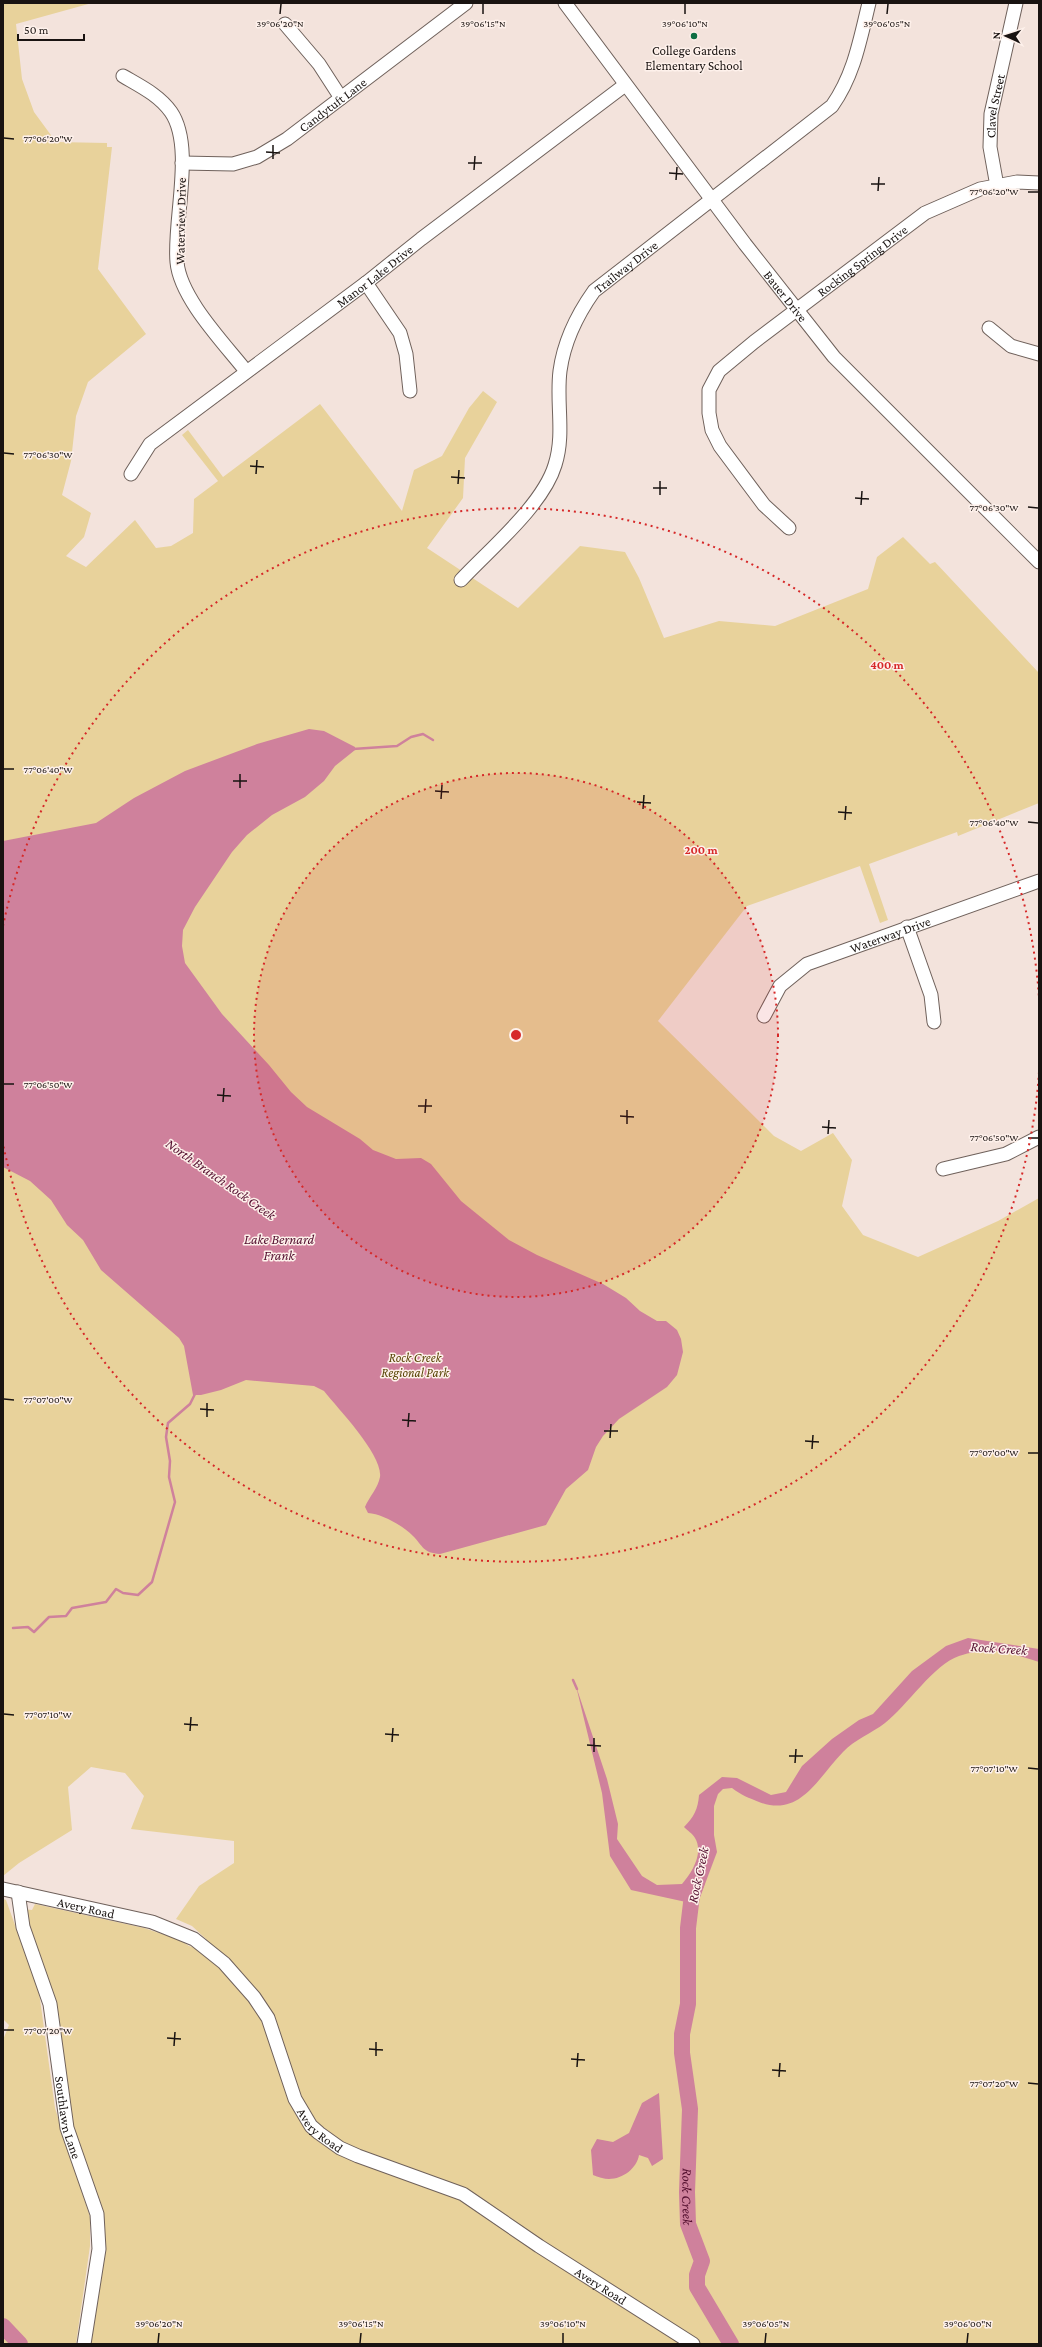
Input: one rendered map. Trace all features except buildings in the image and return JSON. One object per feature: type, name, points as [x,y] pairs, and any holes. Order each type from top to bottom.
[{"type":"street","name":"Candytuft Lane","points":[[182,163],[233,164],[257,157],[288,139],[466,3]]},
{"type":"street","name":"Bauer Drive","points":[[565,3],[713,199],[745,244],[798,309],[834,357],[1039,562]]},
{"type":"street","name":"Trailway Drive","points":[[461,580],[535,502],[555,465],[561,433],[560,371],[571,328],[594,291],[621,268],[713,199],[832,106],[845,88],[854,61],[869,3]]},
{"type":"street","name":"Clavel Street","points":[[997,186],[990,147],[990,114],[1016,3]]},
{"type":"street","points":[[285,24],[319,64],[341,98]]},
{"type":"street","name":"Waterview Drive","points":[[123,76],[155,95],[171,111],[178,125],[182,163],[177,262],[182,280],[195,305],[246,371]]},
{"type":"street","name":"Manor Lake Drive","points":[[131,474],[150,444],[366,283],[421,239],[626,85]]},
{"type":"street","name":"Rocking Spring Drive","points":[[789,528],[764,505],[720,446],[712,430],[709,413],[709,390],[719,371],[925,213],[975,191],[1016,182],[1039,183]]},
{"type":"street","points":[[366,283],[400,333],[406,354],[410,390]]},
{"type":"street","points":[[989,328],[1011,346],[1039,354]]},
{"type":"street","name":"Waterway Drive","points":[[764,1016],[780,986],[807,964],[1039,881]]},
{"type":"street","points":[[907,927],[930,995],[934,1022]]},
{"type":"street","points":[[943,1169],[1006,1154],[1039,1137]]},
{"type":"street","name":"Avery Road","points":[[3,1889],[152,1922],[194,1939],[224,1963],[254,1997],[264,2013],[295,2099],[304,2115],[319,2133],[340,2148],[358,2156],[463,2194],[688,2341]]},
{"type":"street","name":"Southlawn Lane","points":[[18,1892],[23,1927],[50,2004],[67,2128],[97,2214],[98,2257],[84,2344]]},
{"type":"green space","name":"Rock Creek Regional Park","points":[[3,3],[92,3],[16,24],[22,79],[34,112],[56,142],[107,143],[107,147],[112,147],[98,269],[146,334],[88,382],[76,416],[71,461],[62,495],[91,513],[84,537],[66,556],[86,567],[135,520],[156,548],[171,546],[193,533],[194,499],[218,481],[182,435],[188,430],[223,477],[320,404],[402,511],[414,470],[442,456],[469,408],[483,391],[497,402],[465,458],[463,498],[427,548],[518,608],[580,546],[625,552],[639,578],[664,638],[719,621],[775,626],[868,589],[877,557],[903,537],[930,564],[935,562],[1039,673],[1039,803],[958,836],[957,832],[869,864],[888,920],[880,923],[860,866],[747,906],[658,1021],[774,1136],[801,1151],[833,1133],[852,1160],[842,1206],[863,1235],[918,1257],[998,1221],[1039,1198],[1039,2344],[693,2344],[468,2192],[336,2143],[306,2113],[280,2040],[204,1943],[206,1939],[192,1926],[176,1919],[199,1886],[234,1863],[234,1841],[131,1829],[144,1796],[125,1773],[91,1767],[68,1787],[72,1830],[19,1863],[3,1876]]},
{"type":"green space","points":[[3,1899],[6,1900],[39,1992],[55,2108],[90,2217],[90,2246],[76,2344],[3,2344],[3,2040],[9,2025],[3,2019]]},
{"type":"green space","points":[[35,1904],[144,1928],[180,1940],[189,1946],[199,1949],[220,1967],[255,2007],[316,2137],[459,2197],[681,2344],[87,2344],[102,2259],[23,1909],[32,1910]]},
{"type":"water","name":"Lake Bernard Frank","points":[[309,729],[324,731],[355,747],[355,750],[335,766],[324,781],[305,797],[272,815],[247,835],[232,852],[195,907],[183,930],[182,946],[185,963],[222,1014],[269,1065],[291,1092],[307,1107],[360,1139],[373,1150],[396,1159],[421,1158],[431,1164],[461,1201],[509,1240],[537,1255],[603,1284],[626,1298],[640,1311],[657,1321],[666,1321],[677,1330],[681,1339],[683,1352],[677,1375],[667,1387],[619,1419],[603,1436],[596,1447],[588,1470],[566,1489],[546,1525],[440,1554],[427,1551],[413,1536],[398,1524],[379,1515],[368,1513],[365,1507],[379,1481],[379,1468],[368,1445],[324,1391],[314,1386],[246,1380],[221,1390],[201,1395],[193,1395],[184,1346],[179,1338],[101,1270],[83,1240],[67,1225],[51,1200],[30,1181],[3,1167],[3,841],[96,823],[134,798],[185,771],[257,744]]},
{"type":"water","points":[[968,1638],[1039,1649],[1039,1662],[1018,1655],[990,1651],[970,1653],[950,1660],[930,1676],[885,1723],[847,1748],[817,1783],[797,1800],[786,1804],[774,1805],[759,1802],[732,1788],[723,1789],[718,1794],[714,1806],[714,1835],[717,1852],[699,1900],[686,1902],[631,1890],[610,1856],[602,1793],[576,1686],[607,1779],[618,1824],[617,1839],[642,1876],[657,1885],[682,1884],[690,1874],[696,1862],[698,1850],[695,1838],[684,1827],[695,1812],[699,1795],[722,1777],[737,1778],[771,1795],[786,1792],[802,1766],[832,1739],[859,1720],[873,1714],[912,1671],[946,1646]]},
{"type":"water","points":[[659,2093],[663,2159],[652,2166],[648,2158],[639,2155],[638,2160],[632,2168],[624,2175],[614,2179],[607,2179],[593,2175],[591,2150],[597,2139],[613,2142],[629,2133],[642,2103]]},
{"type":"waterway","points":[[353,749],[397,746],[411,737],[423,734],[433,740]]},
{"type":"waterway","points":[[13,1628],[28,1627],[34,1632],[49,1617],[66,1616],[72,1608],[106,1602],[116,1589],[123,1593],[138,1595],[152,1582],[175,1502],[169,1477],[170,1461],[166,1437],[168,1423],[190,1404],[196,1392]]},
{"type":"waterway","name":"North Branch Rock Creek","points":[[573,1680],[577,1689]]},
{"type":"waterway","name":"Rock Creek","points":[[697,1882],[692,1895],[688,1928],[688,2004],[682,2034],[682,2053],[690,2109],[687,2192],[688,2224],[702,2261],[697,2275],[697,2287],[731,2344]]},
{"type":"waterway","name":"Rock Creek","points":[[3,2326],[20,2344]]},
{"type":"place","name":"College Gardens Elementary School","points":[[694,36]]}]
